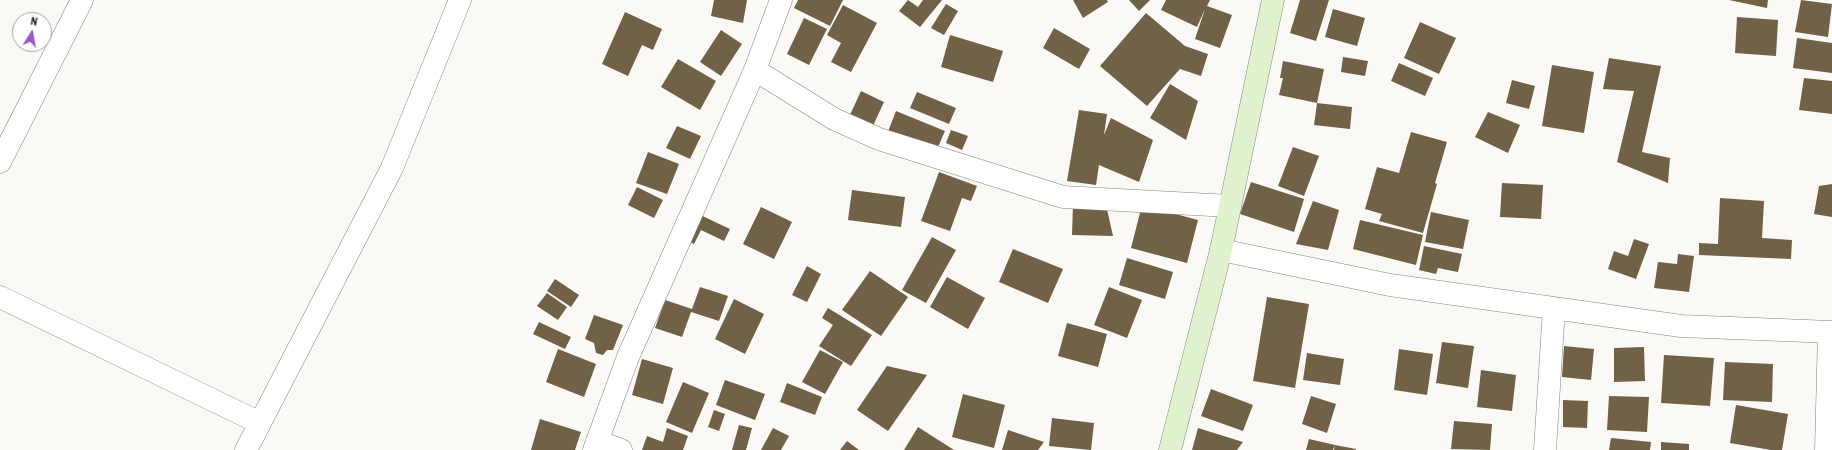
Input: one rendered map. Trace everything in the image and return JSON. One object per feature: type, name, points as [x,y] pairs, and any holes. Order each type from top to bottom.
[{"type":"street","points":[[0,162],[82,0]]},
{"type":"street","points":[[246,450],[392,168],[460,0]]},
{"type":"street","points":[[621,450],[596,445],[628,357],[755,70],[781,0]]},
{"type":"street","points":[[1170,450],[1221,250],[1273,0]]},
{"type":"street","points":[[755,70],[834,119],[879,139],[1063,198],[1230,206]]},
{"type":"street","points":[[1221,250],[1390,285],[1681,326],[1831,332],[1826,450]]},
{"type":"street","points":[[0,297],[260,424]]},
{"type":"street","points":[[1545,450],[1554,308]]},
{"type":"building","points":[[714,0],[747,0],[743,23],[711,16]]},
{"type":"building","points":[[798,0],[843,0],[830,26],[794,8]]},
{"type":"building","points":[[908,0],[918,7],[923,0],[942,0],[920,27],[899,11]]},
{"type":"building","points":[[1073,0],[1107,0],[1108,2],[1083,18]]},
{"type":"building","points":[[1129,0],[1150,0],[1139,11]]},
{"type":"building","points":[[1166,0],[1210,0],[1207,6],[1232,15],[1220,48],[1195,39],[1205,9],[1197,27],[1161,10]]},
{"type":"building","points":[[1300,0],[1329,0],[1316,41],[1290,33]]},
{"type":"building","points":[[1729,0],[1768,0],[1767,8]]},
{"type":"building","points":[[1801,0],[1832,4],[1828,37],[1795,32]]},
{"type":"building","points":[[946,4],[958,11],[944,35],[931,28]]},
{"type":"building","points":[[843,5],[877,23],[851,72],[831,62],[841,43],[827,35]]},
{"type":"building","points":[[1333,9],[1365,18],[1357,46],[1325,37]]},
{"type":"building","points":[[625,12],[662,29],[653,50],[642,45],[628,76],[602,64]]},
{"type":"building","points":[[1146,13],[1185,46],[1208,54],[1201,76],[1180,69],[1147,106],[1100,66]]},
{"type":"building","points":[[1737,17],[1778,20],[1776,56],[1735,53]]},
{"type":"building","points":[[804,18],[827,29],[809,65],[787,54]]},
{"type":"building","points":[[1420,22],[1456,38],[1439,74],[1404,58]]},
{"type":"building","points":[[1054,28],[1090,49],[1079,69],[1043,48]]},
{"type":"building","points":[[721,30],[742,44],[721,76],[700,62]]},
{"type":"building","points":[[950,35],[1003,51],[993,82],[941,67]]},
{"type":"building","points":[[1797,38],[1832,43],[1832,73],[1793,68]]},
{"type":"building","points":[[1343,57],[1368,61],[1365,76],[1341,72]]},
{"type":"building","points":[[1609,58],[1661,66],[1642,152],[1670,158],[1668,183],[1617,162],[1634,91],[1603,89]]},
{"type":"building","points":[[678,59],[716,81],[700,110],[661,87]]},
{"type":"building","points":[[1283,61],[1324,69],[1317,103],[1279,95],[1283,78],[1280,78]]},
{"type":"building","points":[[1399,63],[1433,78],[1425,96],[1391,81]]},
{"type":"building","points":[[1552,65],[1594,72],[1584,133],[1542,126]]},
{"type":"building","points":[[1804,78],[1832,81],[1832,114],[1799,110]]},
{"type":"building","points":[[1512,80],[1535,86],[1529,109],[1506,103]]},
{"type":"building","points":[[1170,84],[1198,101],[1186,140],[1150,118]]},
{"type":"building","points":[[861,91],[884,102],[872,128],[849,117]]},
{"type":"building","points":[[917,92],[956,108],[949,124],[910,108]]},
{"type":"building","points":[[1317,103],[1352,107],[1350,129],[1314,125]]},
{"type":"building","points":[[1079,110],[1107,114],[1104,135],[1111,118],[1153,140],[1139,182],[1099,165],[1096,185],[1067,181]]},
{"type":"building","points":[[896,111],[945,131],[935,154],[887,134]]},
{"type":"building","points":[[1488,112],[1520,125],[1508,153],[1475,137]]},
{"type":"building","points":[[677,126],[701,136],[690,159],[666,148]]},
{"type":"building","points":[[951,130],[968,136],[962,150],[946,143]]},
{"type":"building","points":[[1411,132],[1447,142],[1423,233],[1379,221],[1382,214],[1365,209],[1377,167],[1399,173]]},
{"type":"building","points":[[1293,147],[1319,156],[1304,196],[1278,186]]},
{"type":"building","points":[[648,152],[679,164],[667,194],[636,183]]},
{"type":"building","points":[[939,172],[977,186],[971,201],[962,198],[950,231],[921,221]]},
{"type":"building","points":[[1251,182],[1304,199],[1294,232],[1240,214]]},
{"type":"building","points":[[1502,183],[1543,185],[1541,219],[1500,217]]},
{"type":"building","points":[[1832,184],[1832,217],[1814,214],[1819,186]]},
{"type":"building","points":[[637,187],[663,200],[654,218],[628,205]]},
{"type":"building","points":[[852,190],[905,197],[901,227],[848,220]]},
{"type":"building","points":[[1720,198],[1764,201],[1762,238],[1792,240],[1791,259],[1699,255],[1699,243],[1718,244]]},
{"type":"building","points":[[1313,201],[1339,210],[1328,250],[1296,244]]},
{"type":"building","points":[[1073,204],[1106,205],[1113,236],[1072,235]]},
{"type":"building","points":[[1142,205],[1198,220],[1187,263],[1131,248]]},
{"type":"building","points":[[761,207],[792,222],[774,259],[743,244]]},
{"type":"building","points":[[694,212],[730,229],[724,241],[701,230],[694,244],[682,238]]},
{"type":"building","points":[[1431,212],[1469,220],[1463,249],[1425,242]]},
{"type":"building","points":[[1360,220],[1423,235],[1416,265],[1353,249]]},
{"type":"building","points":[[932,237],[956,250],[926,303],[902,290]]},
{"type":"building","points":[[1634,239],[1649,244],[1636,279],[1608,269],[1614,251],[1628,256]]},
{"type":"building","points":[[1424,246],[1462,254],[1458,272],[1438,268],[1436,274],[1419,270]]},
{"type":"building","points":[[1013,249],[1063,269],[1048,303],[999,282]]},
{"type":"building","points":[[1678,254],[1694,256],[1689,292],[1654,288],[1658,262],[1677,264]]},
{"type":"building","points":[[1127,258],[1173,272],[1165,299],[1119,285]]},
{"type":"building","points":[[807,266],[821,274],[807,302],[792,295]]},
{"type":"building","points":[[870,271],[908,297],[881,336],[842,310]]},
{"type":"building","points":[[947,277],[985,298],[968,329],[930,307]]},
{"type":"building","points":[[555,279],[579,295],[571,307],[547,291]]},
{"type":"building","points":[[700,287],[728,296],[719,321],[691,312],[682,337],[655,328],[665,300],[692,309]]},
{"type":"building","points":[[1109,287],[1142,300],[1127,338],[1094,325]]},
{"type":"building","points":[[547,293],[567,307],[558,320],[537,306]]},
{"type":"building","points":[[1267,297],[1309,304],[1295,388],[1253,381]]},
{"type":"building","points":[[734,299],[764,314],[745,354],[715,339]]},
{"type":"building","points":[[828,308],[872,335],[851,366],[819,346],[833,325],[822,318]]},
{"type":"building","points":[[594,315],[623,325],[613,350],[607,350],[603,355],[596,353],[594,343],[585,339]]},
{"type":"building","points":[[539,322],[571,337],[565,349],[533,334]]},
{"type":"building","points":[[1067,323],[1107,334],[1098,367],[1058,356]]},
{"type":"building","points":[[1442,342],[1474,346],[1468,388],[1436,383]]},
{"type":"building","points":[[1564,346],[1594,349],[1591,380],[1562,377]]},
{"type":"building","points":[[1644,347],[1645,381],[1614,382],[1614,348]]},
{"type":"building","points":[[558,349],[596,364],[584,397],[546,382]]},
{"type":"building","points":[[1399,349],[1433,354],[1427,395],[1394,390]]},
{"type":"building","points":[[820,350],[843,362],[825,394],[802,382]]},
{"type":"building","points":[[1307,353],[1344,359],[1340,385],[1303,380]]},
{"type":"building","points":[[1664,355],[1714,358],[1710,406],[1661,403]]},
{"type":"building","points":[[642,359],[673,368],[663,404],[632,395]]},
{"type":"building","points":[[1725,362],[1773,364],[1772,402],[1723,400]]},
{"type":"building","points":[[887,366],[927,375],[888,431],[857,410]]},
{"type":"building","points":[[1481,370],[1516,375],[1512,411],[1477,407]]},
{"type":"building","points":[[725,380],[765,394],[755,420],[716,405]]},
{"type":"building","points":[[683,382],[709,393],[692,433],[666,422]]},
{"type":"building","points":[[787,383],[822,397],[815,415],[780,402]]},
{"type":"building","points":[[1211,389],[1253,405],[1243,431],[1201,416]]},
{"type":"building","points":[[963,394],[1005,405],[994,448],[952,437]]},
{"type":"building","points":[[1311,396],[1336,404],[1327,433],[1302,424]]},
{"type":"building","points":[[1609,396],[1649,397],[1647,432],[1607,430]]},
{"type":"building","points":[[1563,400],[1588,401],[1587,428],[1563,427]]},
{"type":"building","points":[[1736,405],[1788,414],[1782,450],[1771,450],[1730,443]]},
{"type":"building","points":[[714,410],[725,414],[719,431],[708,427]]},
{"type":"building","points":[[1052,418],[1094,423],[1091,450],[1049,446]]},
{"type":"building","points":[[540,419],[581,432],[575,450],[531,450]]},
{"type":"building","points":[[1454,421],[1492,424],[1490,450],[1451,449]]},
{"type":"building","points":[[739,425],[752,428],[746,450],[732,450]]},
{"type":"building","points":[[918,427],[954,450],[904,450]]},
{"type":"building","points":[[667,428],[688,436],[683,450],[642,450],[647,436],[663,442]]},
{"type":"building","points":[[773,428],[789,436],[781,450],[761,450]]},
{"type":"building","points":[[1198,428],[1243,442],[1237,450],[1192,450]]},
{"type":"building","points":[[1008,430],[1044,442],[1038,450],[1002,450]]},
{"type":"building","points":[[1611,438],[1651,442],[1650,450],[1609,450]]},
{"type":"building","points":[[1309,439],[1335,445],[1333,450],[1306,450]]},
{"type":"building","points":[[847,441],[859,450],[840,450]]},
{"type":"building","points":[[1661,442],[1689,444],[1689,450],[1661,450]]},
{"type":"building","points":[[1335,445],[1356,449],[1356,450],[1334,450]]}]
